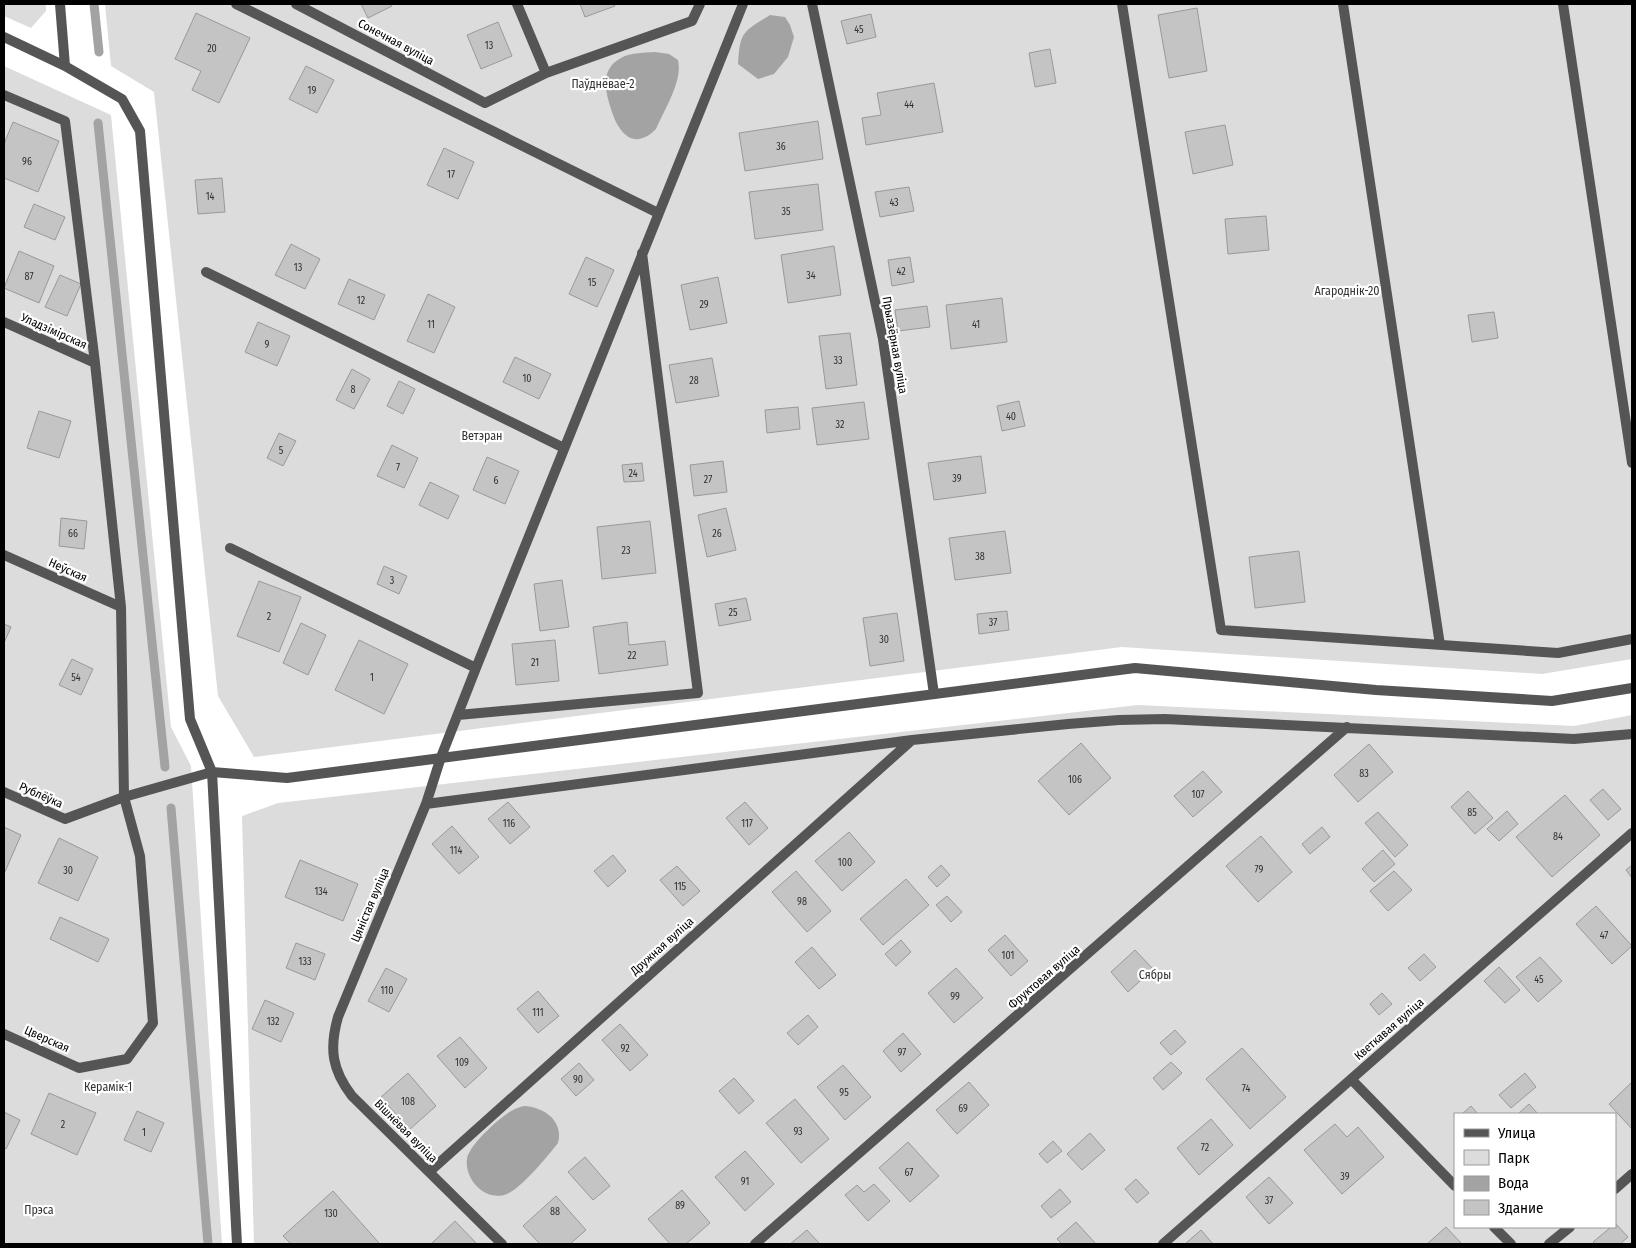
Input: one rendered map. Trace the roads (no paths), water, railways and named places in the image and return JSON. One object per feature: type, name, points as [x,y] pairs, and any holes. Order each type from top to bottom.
[{"type":"street","points":[[60,4],[65,66]]},
{"type":"street","points":[[236,4],[658,213]]},
{"type":"street","name":"Сонечная вуліца","points":[[296,4],[484,103],[546,73]]},
{"type":"street","points":[[517,4],[546,73],[692,21],[700,4]]},
{"type":"street","name":"Цяністая вуліца","points":[[338,1017],[426,804],[441,757],[476,668],[743,4]]},
{"type":"street","name":"Прыазёрная вуліца","points":[[812,4],[883,339],[934,694]]},
{"type":"street","points":[[1122,4],[1221,630],[1558,653],[1632,639]]},
{"type":"street","points":[[1343,4],[1440,645]]},
{"type":"street","points":[[1563,4],[1632,463]]},
{"type":"street","points":[[4,38],[65,66],[122,100],[140,131],[190,718],[212,772],[237,1244]]},
{"type":"street","points":[[4,95],[65,121],[121,608],[124,797]]},
{"type":"street","points":[[458,714],[698,693],[642,252]]},
{"type":"street","points":[[206,272],[564,448]]},
{"type":"street","name":"Уладзімірская","points":[[4,322],[94,363]]},
{"type":"street","points":[[230,548],[476,668]]},
{"type":"street","name":"Неўская","points":[[4,555],[121,608]]},
{"type":"street","points":[[212,772],[287,778],[1135,668],[1376,690],[1552,701],[1632,688]]},
{"type":"street","points":[[426,804],[912,740],[1119,720],[1165,718],[1574,739],[1632,734]]},
{"type":"street","name":"Фруктовая вуліца","points":[[755,1244],[1347,727]]},
{"type":"street","name":"Дружная вуліца","points":[[428,1172],[912,740]]},
{"type":"street","name":"Рублёўка","points":[[4,792],[65,819],[124,797],[212,772]]},
{"type":"street","name":"Цверская","points":[[4,1034],[79,1068],[127,1058],[153,1023],[140,856],[124,797]]},
{"type":"street","name":"Кветкавая вуліца","points":[[1163,1244],[1632,833]]},
{"type":"street","name":"Вішнёвая вуліца","points":[[338,1017],[333,1034],[333,1050],[336,1069],[343,1084],[352,1096],[502,1244]]},
{"type":"street","points":[[1351,1079],[1454,1185]]},
{"type":"street","points":[[1616,1188],[1632,1174]]},
{"type":"street","points":[[1495,1228],[1511,1244]]},
{"type":"street","points":[[1549,1244],[1569,1228]]},
{"type":"water","points":[[770,15],[785,17],[794,37],[788,57],[774,74],[758,79],[738,64],[740,45],[742,38],[749,29]]},
{"type":"water","points":[[655,52],[669,54],[678,60],[678,77],[656,129],[648,136],[634,139],[622,132],[614,117],[607,95],[607,74],[614,63],[625,56]]},
{"type":"water","points":[[524,1106],[539,1109],[551,1117],[558,1128],[558,1143],[535,1170],[515,1189],[501,1196],[486,1193],[473,1182],[469,1175],[467,1159],[469,1153],[479,1139],[493,1125],[508,1113]]},
{"type":"waterway","points":[[94,4],[99,52]]},
{"type":"waterway","points":[[98,123],[165,767]]},
{"type":"waterway","points":[[171,808],[208,1244]]},
{"type":"park label","name":"Паўднёвае-2","points":[[603,84]]},
{"type":"park label","name":"Агароднік-20","points":[[1347,291]]},
{"type":"park label","name":"Ветэран","points":[[482,436]]},
{"type":"park label","name":"Сябры","points":[[1155,975]]},
{"type":"park label","name":"Керамік-1","points":[[108,1087]]},
{"type":"park label","name":"Прэса","points":[[39,1210]]}]
